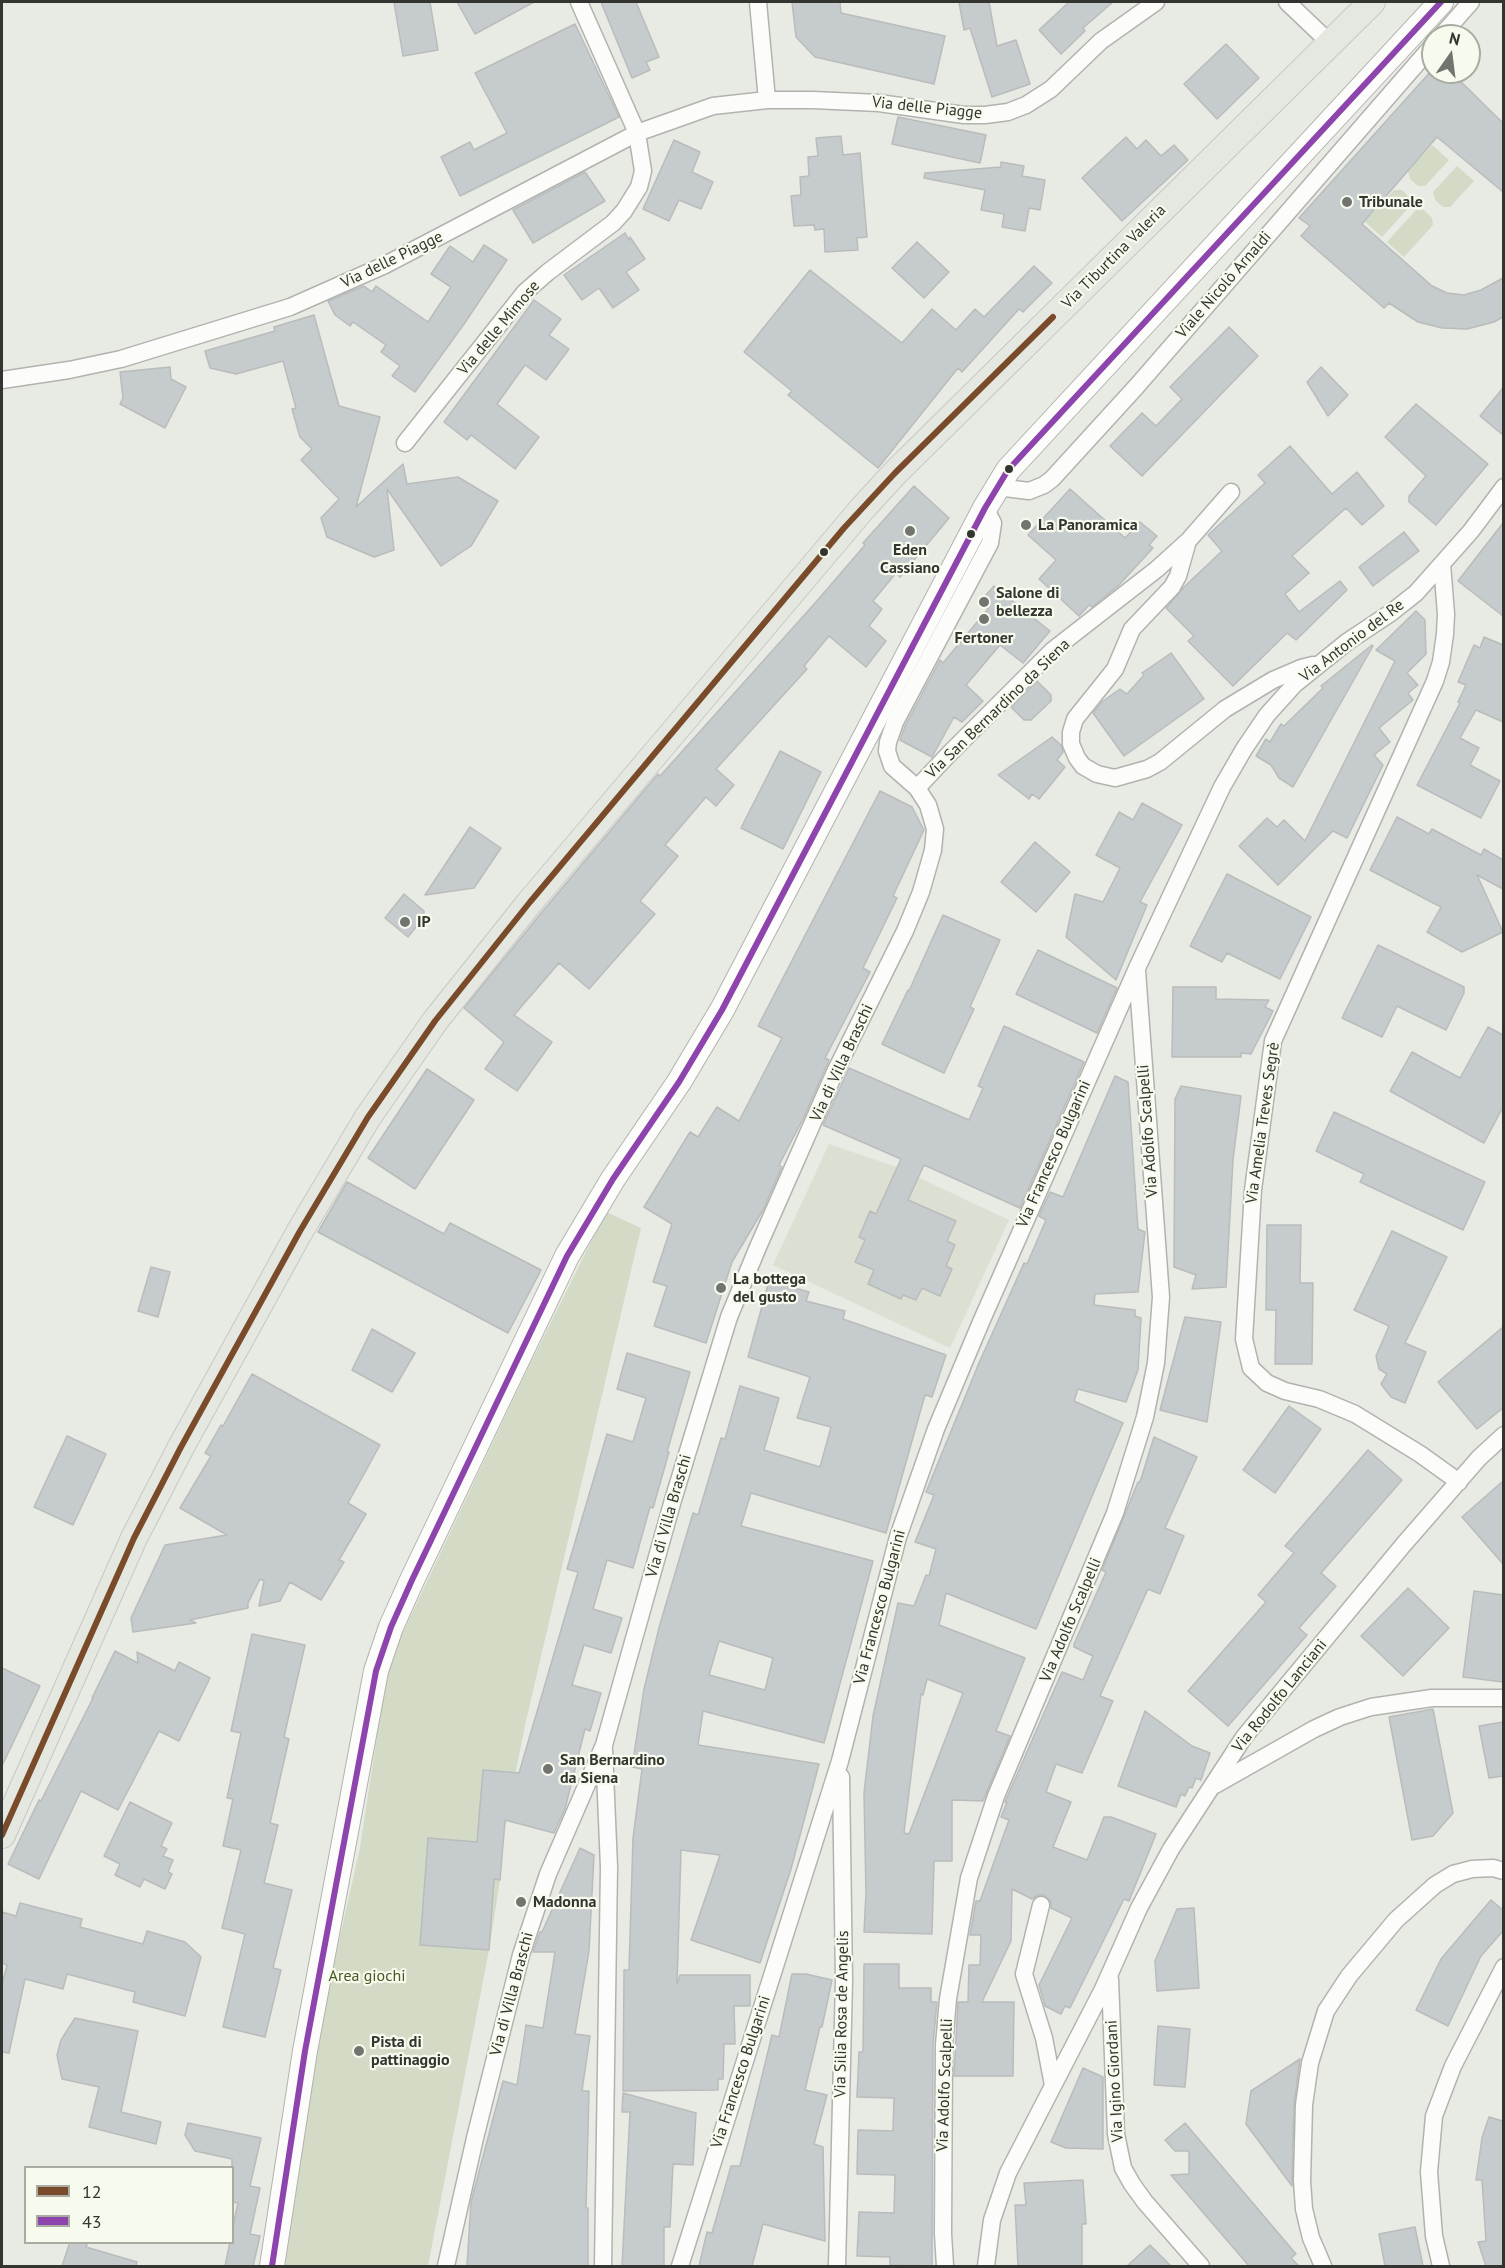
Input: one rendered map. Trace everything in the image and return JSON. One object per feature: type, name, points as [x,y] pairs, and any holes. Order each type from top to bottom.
[{"type":"main road","name":"Via Tiburtina Valeria","points":[[2,1835],[134,1538],[186,1437],[306,1221],[368,1117],[435,1022],[530,902],[862,508],[1372,2]]},
{"type":"street","name":"Via delle Mimose","points":[[405,443],[525,292],[601,233],[624,211],[639,187],[643,171],[637,133],[579,2]]},
{"type":"street","points":[[758,2],[767,100]]},
{"type":"street","name":"Via delle Piagge","points":[[2,380],[121,359],[290,307],[385,266],[637,133],[713,106],[767,100],[879,103],[975,116],[1008,112],[1026,105],[1051,89],[1101,41],[1156,2]]},
{"type":"street","points":[[1287,2],[1325,47]]},
{"type":"street","points":[[272,2266],[304,2051],[372,1688],[391,1627],[567,1256],[613,1179],[679,1082],[722,1010],[991,498],[1021,454],[1441,2]]},
{"type":"street","points":[[1452,24],[1471,2]]},
{"type":"street","name":"Viale Nicolò Arnaldi","points":[[991,498],[1029,491],[1052,479],[1136,387],[1421,59]]},
{"type":"street","name":"Via Antonio del Re","points":[[1137,968],[1233,768],[1272,710],[1291,688],[1320,664],[1416,592],[1471,531],[1503,487]]},
{"type":"street","name":"Via San Bernardino da Siena","points":[[991,498],[993,523],[990,543],[895,722],[888,742],[887,751],[892,766],[917,788],[1053,650],[1157,569],[1188,541],[1231,492]]},
{"type":"street","name":"Via San Bernardino da Siena","points":[[1188,541],[1178,576],[1172,586],[1132,629],[1115,669],[1075,720],[1071,732],[1071,744],[1083,766],[1097,774],[1115,778],[1147,769],[1160,762],[1225,709],[1273,680],[1301,668],[1320,664]]},
{"type":"street","name":"Via Amelia Treves Segrè","points":[[1442,564],[1446,614],[1445,634],[1441,662],[1435,681],[1273,1041],[1253,1190],[1244,1340],[1251,1368],[1267,1383],[1285,1391],[1327,1401],[1354,1414],[1420,1454],[1459,1482]]},
{"type":"street","name":"Via di Villa Braschi","points":[[446,2266],[480,2116],[525,1939],[548,1874],[604,1745],[673,1500],[729,1317],[835,1072],[905,931],[921,892],[933,850],[935,829],[928,805],[917,788]]},
{"type":"street","name":"Via Francesco Bulgarini","points":[[680,2266],[840,1761],[898,1537],[936,1429],[1024,1220],[1137,968]]},
{"type":"street","name":"Via Adolfo Scalpelli","points":[[945,2266],[942,2234],[945,2023],[969,1878],[996,1796],[1115,1513],[1145,1417],[1155,1372],[1161,1297],[1137,968]]},
{"type":"street","name":"Via Rodolfo Lanciani","points":[[986,2266],[992,2220],[1008,2173],[1109,1975],[1154,1877],[1244,1737],[1404,1544],[1503,1434]]},
{"type":"street","points":[[1213,1786],[1314,1729],[1340,1717],[1371,1707],[1432,1698],[1503,1698]]},
{"type":"street","points":[[603,2266],[609,1867],[604,1745]]},
{"type":"street","name":"Via Silia Rosa de Angelis","points":[[837,2266],[844,1980],[840,1761]]},
{"type":"street","points":[[1323,2266],[1311,2238],[1304,2209],[1302,2181],[1304,2105],[1310,2062],[1326,2011],[1349,1976],[1396,1920],[1425,1893],[1459,1871],[1482,1868],[1503,1871]]},
{"type":"street","points":[[1041,1905],[1024,1974],[1044,2038],[1053,2085]]},
{"type":"street","points":[[1441,2266],[1434,2236],[1429,2172],[1434,2116],[1453,2066],[1503,1967]]},
{"type":"street","name":"Via Igino Giordani","points":[[1109,1975],[1116,2134],[1123,2168],[1131,2184],[1145,2202],[1201,2266]]},
{"type":"shaded area","points":[[829,1144],[894,1166],[1009,1220],[950,1348],[773,1265]]},
{"type":"green space","points":[[1432,145],[1449,160],[1425,186],[1418,186],[1410,179],[1408,171]]},
{"type":"green space","points":[[1457,166],[1474,181],[1450,207],[1443,207],[1435,200],[1433,192]]},
{"type":"green space","points":[[1394,190],[1402,190],[1410,198],[1411,205],[1382,237],[1365,222]]},
{"type":"green space","points":[[1416,210],[1424,210],[1432,218],[1433,225],[1404,257],[1387,242]]},
{"type":"green space","name":"Area giochi","points":[[606,1212],[641,1228],[525,1725],[506,1821],[489,1950],[428,2266],[285,2266],[324,2008],[360,1848],[388,1664],[529,1366]]},
{"type":"building","points":[[394,2],[430,2],[438,50],[403,56]]},
{"type":"building","points":[[457,2],[534,2],[475,34]]},
{"type":"building","points":[[601,2],[636,2],[659,57],[646,62],[650,70],[632,78]]},
{"type":"building","points":[[792,2],[840,2],[841,13],[945,36],[934,84],[815,57],[796,37]]},
{"type":"building","points":[[959,2],[989,2],[997,46],[1016,40],[1030,84],[992,97],[970,28],[964,30]]},
{"type":"building","points":[[1069,2],[1113,2],[1083,28],[1085,31],[1061,54],[1039,30]]},
{"type":"building","points":[[575,24],[619,117],[460,196],[441,157],[470,142],[474,150],[507,133],[475,73]]},
{"type":"building","points":[[1226,44],[1259,78],[1217,119],[1184,84]]},
{"type":"building","name":"Tribunale","points":[[1421,82],[1463,84],[1503,123],[1503,192],[1437,137],[1362,224],[1432,286],[1447,293],[1464,295],[1481,290],[1503,278],[1503,317],[1494,322],[1467,329],[1442,328],[1418,322],[1389,303],[1384,308],[1301,236],[1310,226],[1299,218]]},
{"type":"building","points":[[898,117],[986,135],[980,163],[892,144]]},
{"type":"building","points":[[841,136],[843,155],[860,153],[867,237],[857,238],[858,250],[825,252],[824,229],[815,230],[814,225],[794,226],[791,196],[801,195],[800,177],[809,176],[808,157],[818,156],[816,138]]},
{"type":"building","points":[[1126,137],[1137,149],[1146,140],[1161,156],[1174,145],[1188,160],[1122,221],[1082,178]]},
{"type":"building","points":[[674,140],[700,152],[692,172],[713,182],[701,209],[679,200],[669,221],[643,209]]},
{"type":"building","points":[[1001,162],[1024,166],[1022,176],[1045,180],[1040,210],[1029,208],[1025,231],[1002,227],[1004,214],[981,210],[985,190],[924,178],[925,173],[1001,167]]},
{"type":"building","points":[[585,172],[605,201],[533,243],[513,210]]},
{"type":"building","points":[[625,233],[645,259],[626,272],[639,290],[613,308],[599,288],[582,300],[564,275]]},
{"type":"building","points":[[917,242],[949,272],[924,298],[892,268]]},
{"type":"building","points":[[484,245],[507,260],[415,392],[392,376],[400,366],[381,352],[386,345],[353,322],[350,326],[335,315],[328,301],[364,286],[372,292],[376,286],[428,322],[451,287],[431,274],[450,246],[473,262]]},
{"type":"building","points":[[1034,266],[1052,283],[1023,312],[1019,309],[962,372],[958,368],[878,468],[788,395],[792,391],[744,352],[810,270],[902,343],[932,309],[956,330],[975,309],[984,317]]},
{"type":"building","points":[[534,300],[561,319],[549,335],[569,349],[546,380],[525,365],[497,404],[539,437],[515,469],[471,435],[467,440],[444,422]]},
{"type":"building","points":[[314,315],[339,406],[380,417],[356,507],[403,464],[407,484],[458,477],[498,501],[471,546],[441,566],[387,489],[394,550],[374,557],[327,537],[321,518],[339,499],[301,460],[312,449],[300,437],[292,409],[296,408],[283,361],[236,374],[210,368],[205,351],[275,331],[274,327]]},
{"type":"building","points":[[1229,327],[1258,356],[1142,476],[1110,446],[1142,413],[1156,426],[1182,399],[1170,387]]},
{"type":"building","points":[[170,367],[171,379],[186,387],[165,428],[120,404],[123,398],[120,372]]},
{"type":"building","points":[[1321,367],[1348,395],[1328,416],[1307,382]]},
{"type":"building","points":[[1503,388],[1503,435],[1480,416]]},
{"type":"building","points":[[1416,404],[1488,464],[1436,525],[1409,502],[1409,496],[1426,476],[1385,437]]},
{"type":"building","points":[[1290,446],[1332,494],[1357,472],[1384,506],[1362,525],[1346,508],[1292,556],[1309,573],[1285,594],[1299,612],[1340,581],[1347,590],[1296,640],[1287,633],[1233,686],[1188,641],[1194,636],[1166,608],[1183,588],[1222,551],[1208,535],[1265,483],[1258,475]]},
{"type":"building","points":[[914,486],[949,518],[900,577],[896,573],[873,601],[882,609],[869,626],[886,641],[866,667],[829,636],[804,666],[807,669],[716,769],[734,785],[716,806],[706,797],[665,845],[678,856],[640,901],[655,914],[589,989],[559,963],[514,1015],[552,1042],[517,1091],[485,1069],[504,1042],[464,1008],[658,774],[660,776],[816,602],[865,545],[863,543]]},
{"type":"building","points":[[1070,489],[1125,538],[1140,522],[1157,536],[1149,545],[1153,548],[1118,586],[1092,607],[1089,605],[1079,616],[1039,579],[1056,560],[1028,535]]},
{"type":"building","points":[[1503,523],[1503,616],[1458,581]]},
{"type":"building","points":[[1404,532],[1419,551],[1373,586],[1359,567]]},
{"type":"building","points":[[994,586],[1050,631],[1023,663],[1000,645],[966,685],[983,701],[962,722],[954,717],[932,757],[900,740],[905,726],[940,660],[943,663],[988,609],[980,602]]},
{"type":"building","points":[[1416,611],[1425,620],[1426,654],[1407,673],[1418,685],[1408,693],[1413,700],[1379,728],[1390,742],[1374,755],[1383,765],[1347,838],[1333,831],[1278,885],[1239,846],[1267,818],[1277,827],[1284,820],[1305,841],[1395,661],[1376,650]]},
{"type":"building","points":[[1484,637],[1503,645],[1503,722],[1476,710],[1460,738],[1479,748],[1470,765],[1500,781],[1481,818],[1417,785],[1460,703],[1458,702],[1466,685],[1458,682],[1474,645],[1480,648]]},
{"type":"building","points":[[1372,645],[1293,787],[1279,778],[1271,765],[1256,756],[1266,739],[1270,742],[1281,724],[1284,726],[1323,688],[1321,686]]},
{"type":"building","points":[[1171,653],[1204,699],[1124,756],[1093,713],[1103,701],[1120,689],[1127,694],[1144,675],[1142,673]]},
{"type":"building","points":[[1037,681],[1051,695],[1051,701],[1031,720],[1024,720],[1011,707]]},
{"type":"building","points":[[1052,737],[1061,745],[1063,752],[1057,760],[1065,767],[1039,799],[1032,794],[1029,799],[998,775]]},
{"type":"building","points":[[780,751],[821,772],[783,849],[741,828]]},
{"type":"building","points":[[880,791],[912,807],[924,830],[893,896],[897,898],[863,968],[870,972],[825,1058],[829,1060],[804,1117],[779,1165],[782,1167],[763,1210],[732,1262],[706,1343],[654,1326],[667,1286],[653,1282],[672,1224],[644,1207],[690,1132],[698,1137],[717,1107],[739,1121],[782,1038],[758,1026]]},
{"type":"building","points":[[1142,803],[1182,825],[1140,902],[1147,905],[1116,980],[1066,937],[1075,894],[1103,902],[1120,868],[1096,855],[1119,812],[1133,820]]},
{"type":"building","points":[[1397,817],[1429,834],[1432,829],[1481,855],[1484,849],[1503,860],[1503,889],[1477,875],[1503,932],[1462,952],[1427,932],[1441,907],[1370,870]]},
{"type":"building","points":[[470,827],[501,848],[474,888],[425,895]]},
{"type":"building","points":[[1035,842],[1070,872],[1036,912],[1001,882]]},
{"type":"building","points":[[1227,874],[1311,917],[1280,979],[1227,953],[1222,962],[1190,946]]},
{"type":"building","points":[[404,894],[424,911],[424,917],[408,937],[385,918]]},
{"type":"building","points":[[943,915],[1000,940],[970,1007],[974,1009],[944,1073],[882,1044]]},
{"type":"building","points":[[1378,945],[1464,987],[1464,993],[1446,1030],[1397,1006],[1382,1037],[1342,1018]]},
{"type":"building","points":[[1038,950],[1117,988],[1097,1033],[1016,994]]},
{"type":"building","points":[[1173,987],[1216,987],[1216,999],[1269,1000],[1265,1007],[1273,1011],[1251,1054],[1241,1053],[1241,1057],[1172,1057]]},
{"type":"building","points":[[1004,1026],[1084,1062],[1020,1208],[924,1165],[908,1200],[956,1221],[947,1241],[955,1245],[946,1266],[952,1269],[940,1296],[922,1288],[916,1300],[903,1295],[901,1299],[868,1284],[874,1270],[855,1262],[865,1240],[859,1237],[870,1211],[876,1214],[901,1159],[823,1125],[849,1068],[969,1120],[983,1088],[978,1086]]},
{"type":"building","points":[[1488,1027],[1503,1035],[1503,1107],[1484,1143],[1390,1091],[1412,1052],[1460,1078]]},
{"type":"building","points":[[427,1069],[474,1100],[415,1189],[368,1158]]},
{"type":"building","points":[[1115,1076],[1128,1082],[1138,1229],[1145,1232],[1138,1292],[1095,1294],[1094,1305],[1135,1310],[1135,1316],[1141,1318],[1138,1370],[1126,1402],[1078,1389],[1074,1401],[1123,1423],[1036,1629],[946,1593],[939,1625],[1025,1658],[996,1731],[1010,1736],[983,1801],[952,1800],[952,1861],[934,1861],[932,1934],[864,1932],[866,1893],[864,1793],[873,1716],[898,1603],[914,1606],[926,1575],[929,1576],[936,1549],[915,1542],[934,1495],[926,1492],[979,1363],[1046,1220],[1039,1216],[1050,1192],[1063,1197]],"holes":[[[927,1679],[963,1693],[909,1834],[904,1833],[921,1694],[923,1695]]]},
{"type":"building","points":[[1181,1086],[1241,1096],[1233,1160],[1226,1287],[1192,1289],[1196,1275],[1174,1267],[1175,1099]]},
{"type":"building","points":[[1334,1112],[1485,1182],[1463,1230],[1360,1182],[1364,1174],[1316,1151]]},
{"type":"building","points":[[347,1182],[444,1234],[450,1223],[541,1270],[508,1333],[318,1232]]},
{"type":"building","points":[[1267,1225],[1301,1225],[1300,1283],[1313,1283],[1312,1364],[1275,1364],[1276,1310],[1266,1310]]},
{"type":"building","points":[[1392,1231],[1447,1257],[1405,1343],[1426,1352],[1405,1403],[1391,1397],[1381,1384],[1387,1374],[1379,1369],[1376,1356],[1389,1326],[1354,1310]]},
{"type":"building","points":[[151,1267],[170,1272],[158,1317],[138,1311]]},
{"type":"building","points":[[769,1281],[809,1292],[806,1301],[845,1311],[843,1319],[946,1355],[932,1397],[925,1395],[886,1533],[751,1493],[741,1526],[873,1561],[824,1743],[703,1711],[698,1745],[819,1764],[791,1869],[760,1963],[691,1940],[720,1855],[681,1850],[677,1984],[680,1975],[750,1975],[750,2006],[734,2006],[735,2044],[724,2044],[723,2079],[718,2079],[718,2090],[623,2091],[624,1970],[629,1970],[633,1838],[642,1769],[632,1767],[644,1689],[660,1624],[693,1513],[698,1515],[721,1438],[725,1439],[740,1386],[779,1398],[764,1450],[820,1467],[831,1427],[797,1418],[810,1377],[748,1357]],"holes":[[[719,1641],[773,1658],[765,1690],[709,1675]]]},
{"type":"building","points":[[1185,1317],[1221,1322],[1207,1422],[1160,1410]]},
{"type":"building","points":[[1503,1327],[1503,1408],[1477,1429],[1438,1382]]},
{"type":"building","points":[[372,1329],[415,1353],[392,1392],[352,1370]]},
{"type":"building","points":[[627,1353],[690,1372],[653,1508],[650,1507],[633,1568],[607,1560],[593,1609],[622,1618],[611,1653],[584,1645],[572,1685],[601,1693],[590,1731],[585,1729],[565,1809],[554,1833],[505,1820],[500,1880],[494,1879],[489,1950],[420,1945],[428,1838],[477,1842],[483,1770],[519,1773],[578,1572],[567,1569],[607,1434],[633,1442],[646,1398],[617,1389]]},
{"type":"building","points":[[252,1374],[380,1445],[348,1503],[366,1514],[339,1560],[344,1562],[321,1600],[290,1582],[280,1601],[259,1606],[264,1581],[260,1579],[248,1603],[248,1608],[190,1620],[196,1623],[133,1632],[131,1618],[165,1545],[227,1535],[180,1508],[211,1456],[205,1453]]},
{"type":"building","points":[[1289,1406],[1321,1429],[1275,1493],[1243,1470]]},
{"type":"building","points":[[67,1436],[106,1454],[73,1525],[34,1507]]},
{"type":"building","points":[[1154,1437],[1197,1457],[1165,1528],[1184,1536],[1160,1594],[1148,1589],[1100,1696],[1113,1701],[1082,1773],[1056,1764],[1046,1792],[1071,1802],[1053,1847],[1087,1860],[1104,1817],[1111,1817],[1156,1834],[1129,1901],[1124,1899],[1070,2008],[1065,2006],[1061,2014],[1045,2006],[1039,1985],[1072,1918],[1051,1908],[1051,1902],[1044,1895],[1038,1895],[1032,1899],[1012,1889],[1011,1941],[982,2002],[1014,2002],[1013,2076],[954,2076],[958,2002],[968,2002],[969,1965],[980,1965],[981,1935],[970,1935],[976,1901],[980,1901],[1009,1820],[1001,1817],[1007,1802],[1005,1802],[1062,1672],[1083,1680],[1093,1656],[1074,1647],[1074,1644],[1106,1572],[1102,1570],[1138,1482],[1140,1482]]},
{"type":"building","points":[[1368,1450],[1402,1480],[1321,1573],[1336,1586],[1299,1628],[1307,1635],[1228,1726],[1188,1691],[1266,1602],[1258,1595],[1294,1553],[1285,1546]]},
{"type":"building","points":[[1503,1481],[1503,1564],[1462,1517]]},
{"type":"building","points":[[1408,1588],[1449,1628],[1403,1676],[1361,1636]]},
{"type":"building","points":[[1474,1591],[1503,1595],[1503,1682],[1463,1677]]},
{"type":"building","points":[[252,1634],[305,1645],[284,1737],[289,1739],[270,1823],[278,1825],[264,1883],[292,1890],[273,1968],[281,1970],[265,2037],[223,2027],[245,1934],[222,1928],[241,1850],[223,1846],[233,1799],[227,1798],[241,1733],[231,1731]]},
{"type":"building","points":[[115,1651],[138,1663],[137,1652],[175,1671],[179,1662],[210,1678],[179,1741],[159,1731],[118,1810],[81,1791],[39,1879],[8,1864]]},
{"type":"building","points":[[2,1668],[40,1686],[2,1766]]},
{"type":"building","points":[[1433,1709],[1453,1813],[1433,1836],[1412,1840],[1389,1717]]},
{"type":"building","points":[[1145,1711],[1192,1746],[1210,1753],[1201,1780],[1196,1778],[1192,1788],[1189,1787],[1185,1796],[1181,1794],[1176,1807],[1118,1786]]},
{"type":"building","points":[[1503,1722],[1503,1776],[1489,1778],[1479,1726]]},
{"type":"building","points":[[130,1802],[172,1823],[161,1846],[167,1849],[163,1856],[173,1860],[168,1872],[172,1874],[165,1889],[144,1879],[140,1887],[115,1875],[120,1864],[104,1856]]},
{"type":"building","points":[[580,1848],[594,1855],[589,1951],[575,2034],[590,2036],[582,2091],[589,2091],[586,2208],[588,2208],[588,2266],[467,2266],[471,2202],[503,2081],[517,2085],[526,2025],[543,2028],[555,1952],[533,1952],[540,1932],[542,1932]]},
{"type":"building","points":[[1491,1900],[1503,1910],[1503,1931],[1481,1956],[1448,2026],[1416,2010],[1441,1959]]},
{"type":"building","points":[[20,1903],[82,1919],[80,1927],[143,1944],[147,1931],[185,1942],[201,1957],[185,2016],[133,2002],[135,1992],[67,1974],[63,1989],[25,1979],[9,2053],[2,2052],[2,1985],[7,1965],[2,1963],[2,1912],[16,1916]]},
{"type":"building","points":[[1194,1908],[1199,1988],[1157,1991],[1155,1961],[1177,1909]]},
{"type":"building","points":[[864,1964],[899,1964],[899,1988],[931,1988],[931,2002],[937,2002],[933,2045],[932,2266],[890,2265],[890,2257],[857,2256],[859,2212],[894,2213],[895,2175],[857,2174],[858,2130],[893,2131],[894,2098],[857,2097],[859,2052],[863,2052]]},
{"type":"building","points":[[792,1974],[806,1974],[832,1980],[805,2090],[827,2095],[814,2144],[823,2147],[825,2241],[763,2224],[752,2266],[699,2266],[707,2232],[712,2233],[731,2166],[740,2166],[772,2035],[779,2037]]},
{"type":"building","points":[[75,2018],[138,2031],[121,2112],[161,2122],[156,2144],[89,2127],[99,2087],[62,2079],[57,2055],[61,2040]]},
{"type":"building","points":[[1158,2026],[1190,2029],[1185,2087],[1154,2085]]},
{"type":"building","points":[[1300,2059],[1294,2105],[1292,2186],[1246,2124],[1251,2091]]},
{"type":"building","points":[[1083,2068],[1103,2077],[1103,2149],[1066,2148],[1051,2142]]},
{"type":"building","points":[[623,2093],[696,2113],[693,2165],[673,2164],[670,2227],[664,2227],[664,2266],[622,2266],[630,2112],[622,2112]]},
{"type":"building","points":[[1489,2117],[1503,2121],[1503,2266],[1486,2266],[1478,2242],[1486,2241],[1482,2180],[1476,2180],[1482,2138]]},
{"type":"building","points":[[188,2123],[261,2138],[250,2186],[260,2188],[250,2234],[260,2236],[253,2266],[225,2266],[230,2244],[234,2244],[234,2221],[238,2203],[234,2202],[232,2159],[195,2151],[185,2135]]},
{"type":"building","points":[[1185,2123],[1296,2254],[1291,2258],[1299,2266],[1249,2266],[1171,2175],[1189,2174],[1189,2151],[1175,2151],[1165,2140]]},
{"type":"building","points":[[1083,2180],[1086,2224],[1082,2224],[1082,2266],[1018,2266],[1015,2205],[1026,2205],[1024,2183]]},
{"type":"building","points":[[1415,2227],[1423,2266],[1385,2266],[1379,2234]]},
{"type":"building","points":[[69,2244],[87,2244],[86,2247],[137,2262],[136,2266],[62,2266]]},
{"type":"building","points":[[1150,2245],[1171,2266],[1127,2266]]},
{"type":"transit line","name":"43","points":[[272,2266],[305,2051],[376,1671],[391,1627],[412,1580],[567,1256],[613,1179],[679,1082],[722,1010],[985,508],[1008,470],[1441,2]]},
{"type":"transit line","name":"12","points":[[2,1835],[134,1538],[181,1447],[300,1231],[368,1117],[435,1021],[530,902],[844,528],[895,473],[1053,317]]},
{"type":"place","name":"Tribunale","points":[[1347,202]]},
{"type":"place","name":"La Panoramica","points":[[1026,525]]},
{"type":"place","name":"Eden Cassiano","points":[[910,531]]},
{"type":"place","name":"Salone di bellezza","points":[[984,602]]},
{"type":"place","name":"Fertoner","points":[[984,619]]},
{"type":"place","name":"IP","points":[[405,922]]},
{"type":"place","name":"La bottega del gusto","points":[[721,1288]]},
{"type":"place","name":"San Bernardino da Siena","points":[[548,1769]]},
{"type":"place","name":"Madonna","points":[[521,1902]]},
{"type":"place","name":"Pista di pattinaggio","points":[[359,2051]]}]
